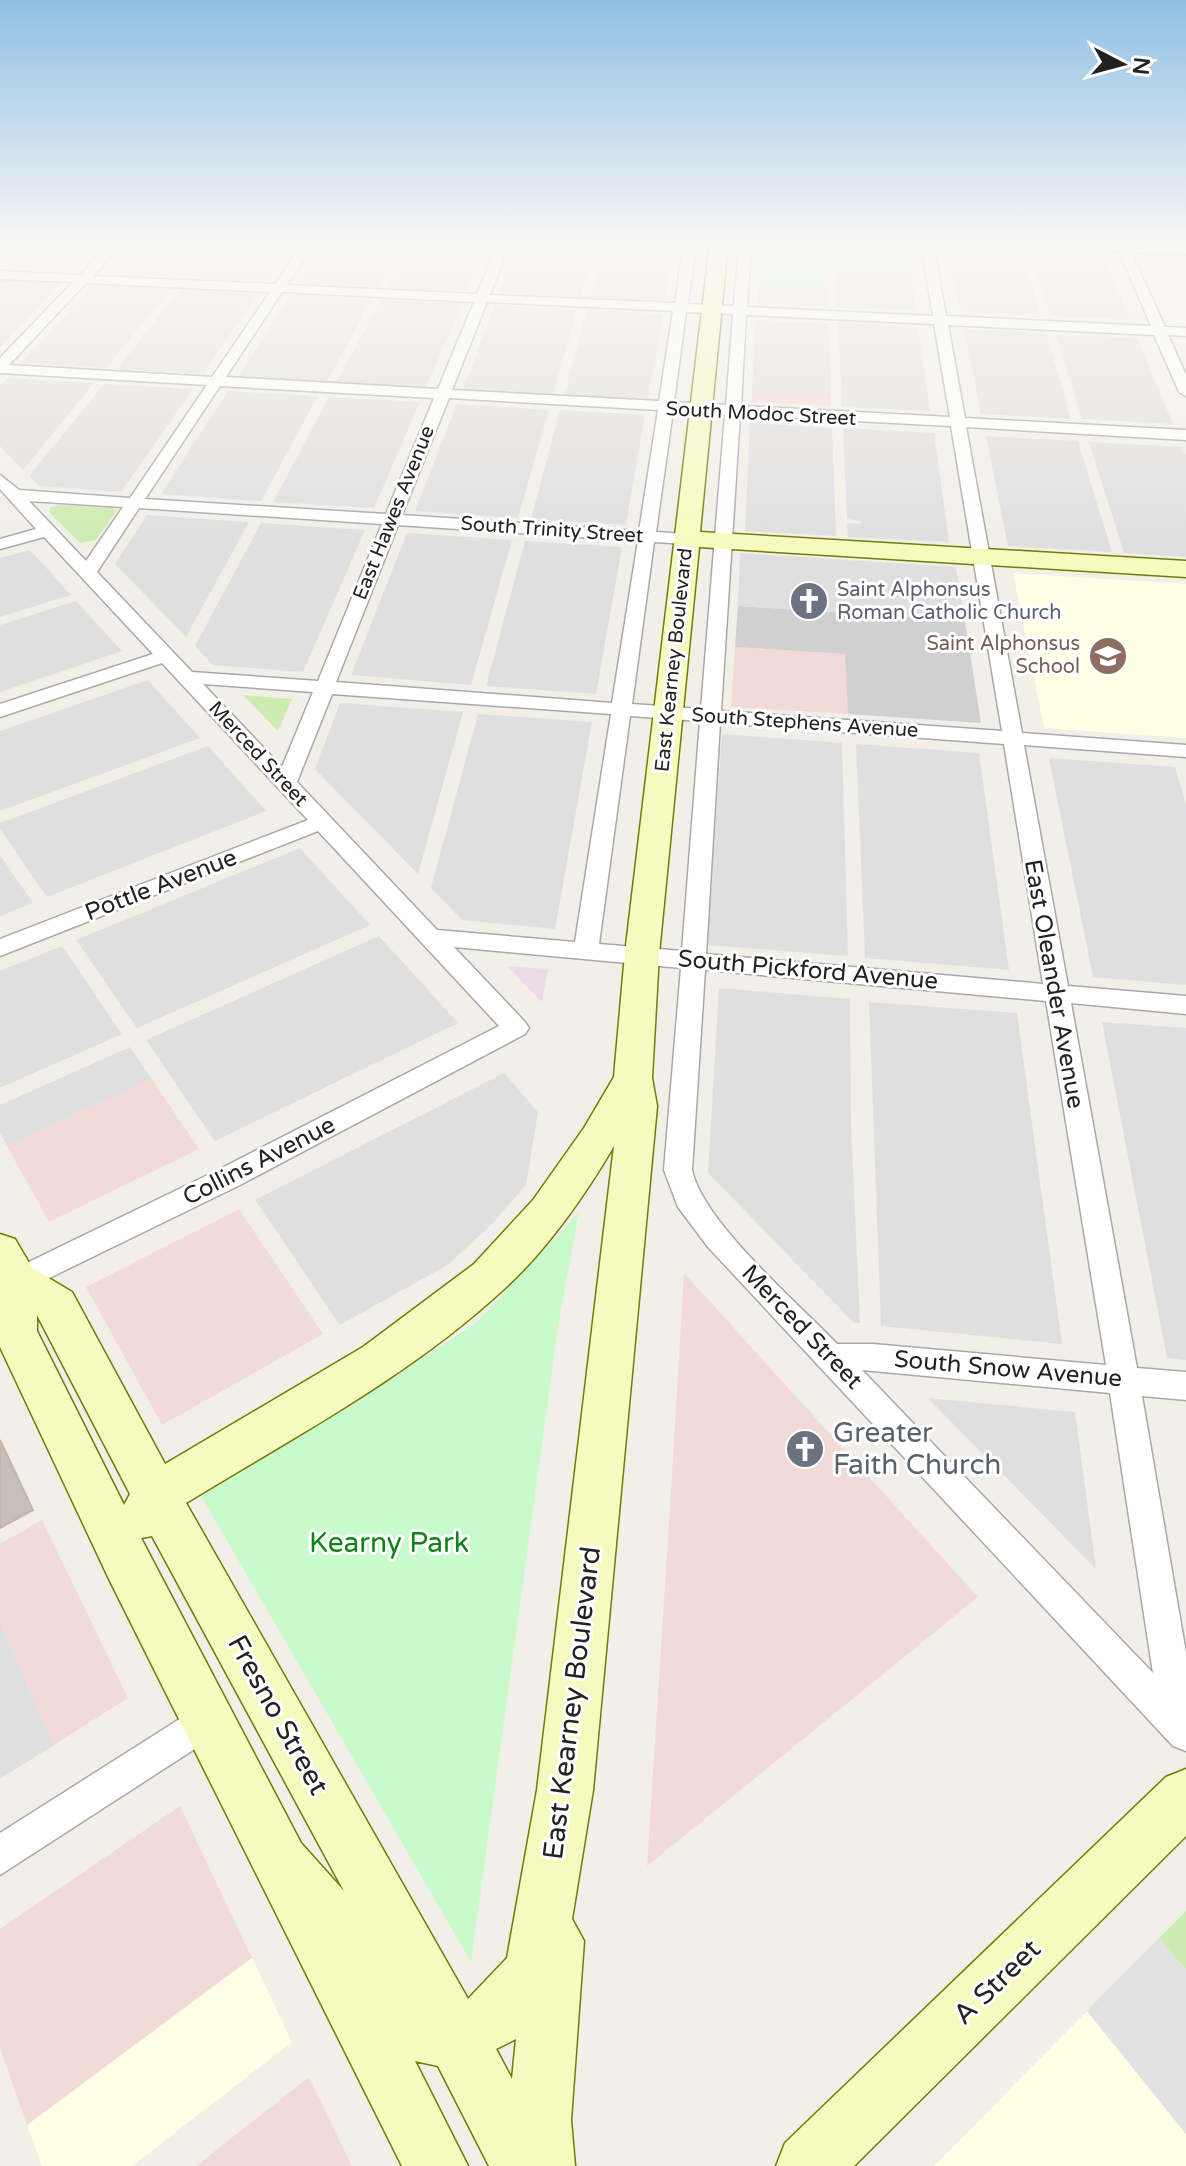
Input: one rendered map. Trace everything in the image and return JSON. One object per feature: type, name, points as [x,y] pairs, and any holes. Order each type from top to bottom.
[{"type":"main road","name":"East Kearney Boulevard","points":[[456,2037],[496,2017],[534,1972],[565,1790],[638,1106],[633,1078],[642,954],[708,344]]},
{"type":"main road","name":"South Trinity Street","points":[[686,539],[1186,569]]},
{"type":"main road","name":"East Kearney Boulevard","points":[[156,1495],[379,1361],[489,1277],[548,1212],[598,1139],[633,1078]]},
{"type":"main road","name":"Fresno Street","points":[[6,1274],[57,1305],[156,1495],[456,2037],[523,2166]]},
{"type":"main road","points":[[6,1274],[15,1332],[127,1562],[436,2166]]},
{"type":"main road","points":[[127,1562],[139,1524],[156,1495]]},
{"type":"main road","points":[[543,2166],[539,2120],[565,1790]]},
{"type":"main road","name":"A Street","points":[[808,2166],[1186,1797]]},
{"type":"main road","points":[[283,1864],[383,1982],[402,2017],[427,2035],[456,2037]]},
{"type":"street","points":[[0,368],[22,344]]},
{"type":"street","points":[[88,572],[240,344]]},
{"type":"street","name":"East Hawes Avenue","points":[[286,783],[463,344]]},
{"type":"street","name":"East Kearney Boulevard","points":[[586,949],[676,344]]},
{"type":"street","name":"East Kearney Boulevard","points":[[693,959],[738,344]]},
{"type":"street","name":"East Oleander Avenue","points":[[944,344],[1183,1729]]},
{"type":"street","points":[[1166,344],[1186,392]]},
{"type":"street","name":"South Modoc Street","points":[[0,368],[701,411],[1186,435]]},
{"type":"street","name":"South Trinity Street","points":[[7,487],[135,503],[686,539]]},
{"type":"street","name":"Merced Street","points":[[7,487],[516,1028]]},
{"type":"street","points":[[0,544],[47,531]]},
{"type":"street","points":[[0,711],[164,656]]},
{"type":"street","name":"South Stephens Avenue","points":[[185,677],[1186,751]]},
{"type":"street","name":"Pottle Avenue","points":[[0,948],[322,822]]},
{"type":"street","name":"South Pickford Avenue","points":[[430,937],[1186,1005]]},
{"type":"street","name":"Merced Street","points":[[693,959],[678,1170],[680,1187],[690,1206],[1183,1729]]},
{"type":"street","name":"Collins Avenue","points":[[6,1274],[242,1171],[516,1028]]},
{"type":"street","name":"South Snow Avenue","points":[[831,1357],[873,1357],[1186,1386]]},
{"type":"street","points":[[0,1856],[208,1719]]},
{"type":"shaded area","points":[[38,344],[126,344],[106,368],[21,363]]},
{"type":"shaded area","points":[[137,344],[224,344],[203,374],[117,369]]},
{"type":"shaded area","points":[[259,344],[347,344],[327,381],[238,376]]},
{"type":"shaded area","points":[[357,344],[445,344],[426,387],[337,382]]},
{"type":"shaded area","points":[[480,344],[567,344],[553,394],[463,389]]},
{"type":"shaded area","points":[[578,344],[658,344],[648,399],[564,395]]},
{"type":"shaded area","points":[[755,344],[829,344],[831,393],[752,389]]},
{"type":"shaded area","points":[[839,344],[920,344],[930,411],[842,407]]},
{"type":"shaded area","points":[[967,344],[1049,344],[1071,419],[981,414]]},
{"type":"shaded area","points":[[1058,344],[1140,344],[1173,424],[1082,419]]},
{"type":"shaded area","points":[[7,378],[94,383],[23,470],[0,446],[0,386]]},
{"type":"shaded area","points":[[104,384],[193,389],[121,492],[39,486],[29,476]]},
{"type":"shaded area","points":[[752,389],[831,393],[831,406],[752,402]]},
{"type":"shaded area","points":[[228,391],[318,396],[261,501],[161,494]]},
{"type":"shaded area","points":[[329,397],[420,402],[374,508],[273,502]]},
{"type":"shaded area","points":[[457,404],[549,410],[518,518],[415,511]]},
{"type":"shaded area","points":[[560,410],[645,415],[626,525],[531,519]]},
{"type":"shaded area","points":[[750,423],[832,428],[836,536],[745,531]]},
{"type":"shaded area","points":[[843,428],[934,433],[949,542],[848,537],[847,523],[861,524],[861,521],[847,519]]},
{"type":"shaded area","points":[[986,436],[1078,441],[1112,552],[1008,546]]},
{"type":"shaded area","points":[[1089,442],[1182,447],[1186,455],[1186,557],[1124,553]]},
{"type":"shaded area","points":[[147,515],[249,522],[186,637],[115,564]]},
{"type":"shaded area","points":[[261,523],[365,530],[303,672],[213,665],[195,646]]},
{"type":"shaded area","points":[[407,533],[512,540],[471,685],[351,675]]},
{"type":"shaded area","points":[[525,541],[622,547],[596,694],[486,686]]},
{"type":"shaded area","points":[[30,550],[71,595],[0,617],[0,558]]},
{"type":"shaded area","points":[[740,553],[956,567],[965,621],[738,606]]},
{"type":"shaded area","name":"Saint Alphonsus School","points":[[1013,573],[1186,584],[1186,738],[1044,728]]},
{"type":"shaded area","points":[[76,601],[122,651],[0,692],[0,625]]},
{"type":"shaded area","points":[[738,606],[965,621],[981,723],[848,714],[845,654],[735,647]]},
{"type":"shaded area","points":[[735,647],[846,654],[848,714],[731,707]]},
{"type":"shaded area","points":[[148,680],[200,738],[0,811],[0,731]]},
{"type":"shaded area","points":[[340,703],[463,712],[418,874],[315,769]]},
{"type":"shaded area","points":[[478,714],[592,722],[555,929],[462,920],[431,888]]},
{"type":"shaded area","points":[[722,734],[842,743],[848,956],[707,945]]},
{"type":"shaded area","points":[[856,744],[979,753],[1009,970],[865,958]]},
{"type":"shaded area","points":[[208,746],[266,811],[47,897],[0,829],[0,823]]},
{"type":"shaded area","points":[[1049,758],[1175,767],[1186,805],[1186,985],[1093,977]]},
{"type":"shaded area","points":[[300,848],[370,925],[137,1028],[76,940]]},
{"type":"shaded area","points":[[0,855],[33,903],[0,916]]},
{"type":"shaded area","points":[[379,936],[458,1023],[215,1141],[146,1040]]},
{"type":"shaded area","points":[[62,946],[122,1034],[0,1088],[0,971]]},
{"type":"shaded area","points":[[507,966],[548,969],[542,1002]]},
{"type":"shaded area","points":[[719,988],[850,999],[851,1124],[860,1323],[854,1323],[708,1173]]},
{"type":"shaded area","points":[[869,1002],[1017,1013],[1062,1344],[881,1326]]},
{"type":"shaded area","points":[[1102,1022],[1186,1028],[1186,1360],[1167,1358]]},
{"type":"shaded area","points":[[130,1047],[152,1079],[7,1146],[0,1133],[0,1105]]},
{"type":"shaded area","points":[[504,1073],[538,1112],[526,1185],[492,1224],[449,1264],[340,1325],[255,1200]]},
{"type":"shaded area","points":[[152,1079],[199,1149],[49,1222],[7,1146]]},
{"type":"shaded area","points":[[239,1209],[323,1334],[162,1425],[86,1287]]},
{"type":"shaded area","points":[[684,1273],[978,1597],[647,1866],[670,1507]]},
{"type":"shaded area","points":[[928,1398],[1075,1412],[1096,1569]]},
{"type":"shaded area","points":[[42,1520],[128,1698],[54,1745],[0,1621],[0,1544]]},
{"type":"shaded area","points":[[0,1621],[54,1745],[0,1779]]},
{"type":"shaded area","points":[[180,1806],[252,1958],[27,2125],[0,2048],[0,1929]]},
{"type":"shaded area","points":[[1159,1938],[1186,1969],[1186,2134],[1087,2011]]},
{"type":"shaded area","points":[[252,1958],[292,2042],[132,2166],[42,2166],[27,2125]]},
{"type":"shaded area","points":[[1087,2011],[1186,2134],[1186,2166],[934,2166]]},
{"type":"shaded area","points":[[309,2077],[352,2166],[196,2166]]},
{"type":"green space","points":[[61,505],[117,510],[96,540],[80,543],[49,512],[51,507]]},
{"type":"green space","points":[[243,695],[292,699],[278,731]]},
{"type":"green space","name":"Kearny Park","points":[[579,1212],[558,1327],[471,1962],[200,1494],[326,1419],[475,1324]]},
{"type":"green space","points":[[1186,1911],[1186,1970],[1159,1938]]},
{"type":"building","points":[[0,1440],[33,1510],[0,1528]]},
{"type":"place","name":"Saint Alphonsus Roman Catholic Church","points":[[809,601]]},
{"type":"place","name":"Saint Alphonsus School","points":[[1108,656]]},
{"type":"place","name":"Greater Faith Church","points":[[805,1449]]}]
